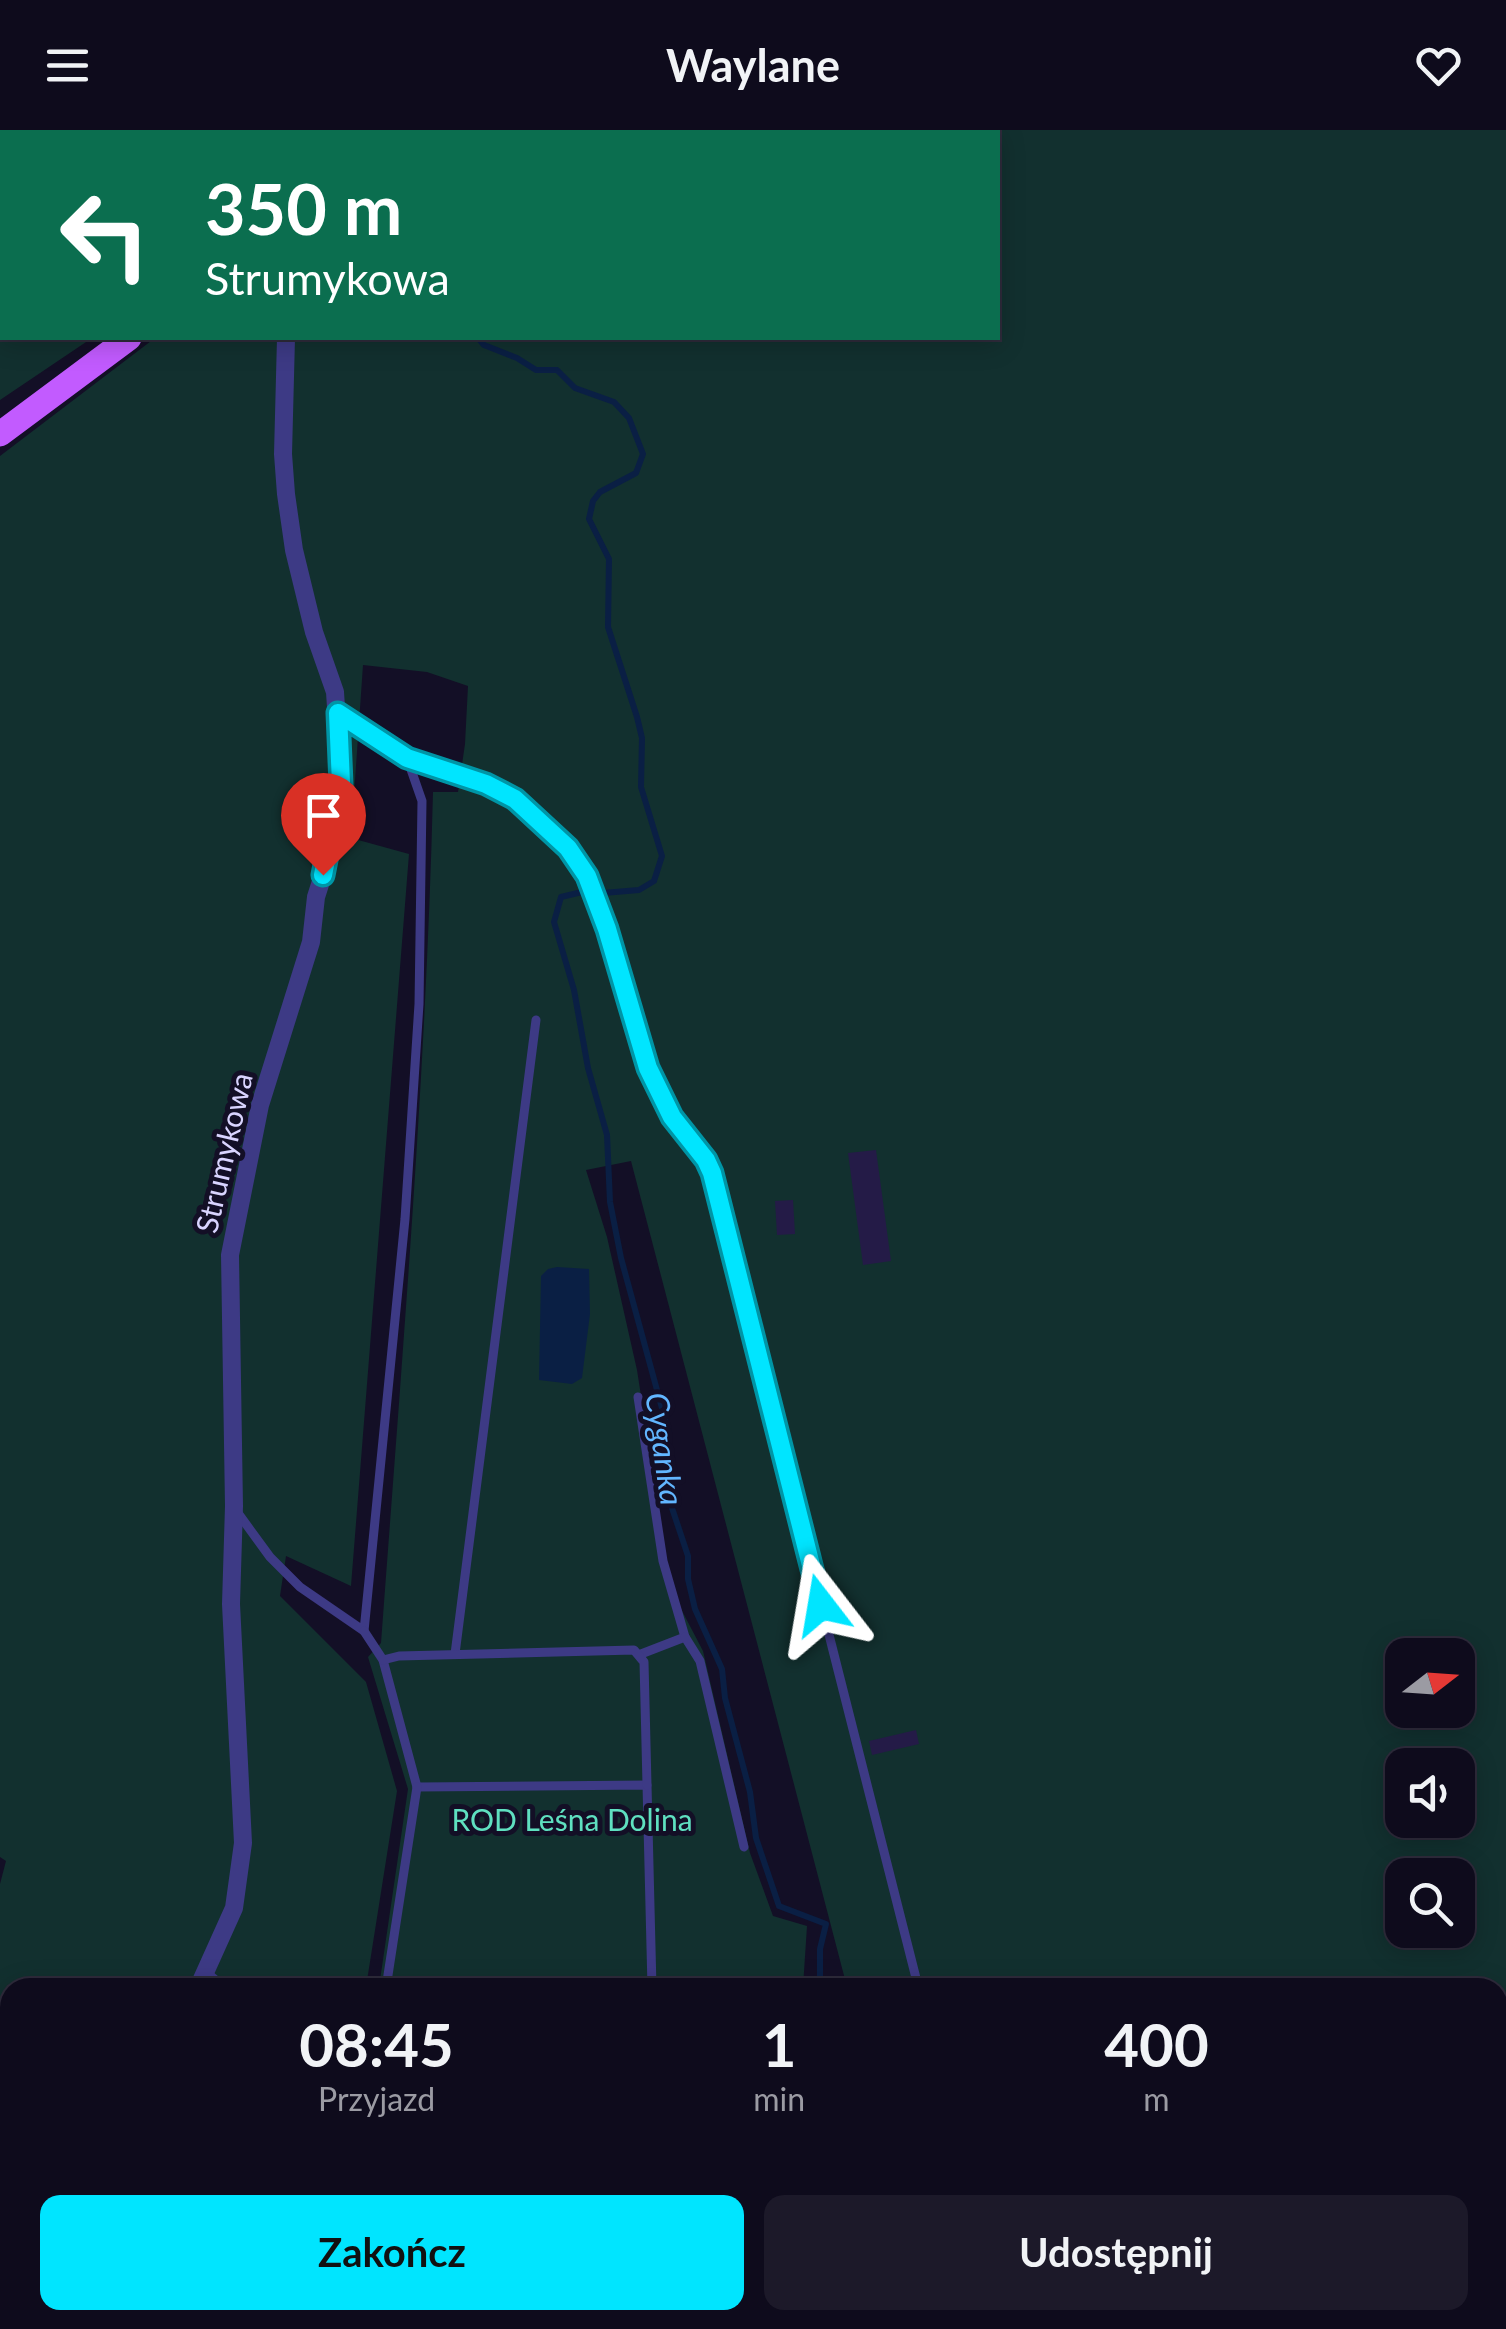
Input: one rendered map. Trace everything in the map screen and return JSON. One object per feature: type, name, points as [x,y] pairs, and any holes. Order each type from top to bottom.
[{"type":"main road","points":[[0,434],[125,340]]},
{"type":"street","name":"Strumykowa","points":[[203,1978],[234,1908],[243,1843],[232,1604],[230,1254],[260,1105],[311,942],[316,897],[330,854],[341,784],[338,713],[294,550],[286,494],[286,340]]},
{"type":"lane","points":[[338,713],[407,758],[486,784],[515,799],[568,848],[587,876],[607,929],[648,1068],[672,1117],[712,1173],[916,1978]]},
{"type":"lane","points":[[364,1631],[405,1219],[420,1004],[422,801],[407,758]]},
{"type":"lane","points":[[455,1654],[536,1020]]},
{"type":"lane","points":[[638,1397],[662,1561],[686,1637],[700,1661],[744,1847]]},
{"type":"lane","points":[[234,1506],[270,1556],[300,1587],[364,1631],[383,1660],[417,1787],[388,1978]]},
{"type":"lane","points":[[641,1654],[686,1637]]},
{"type":"lane","points":[[383,1660],[455,1654],[634,1650],[641,1654],[652,1978]]},
{"type":"lane","points":[[417,1787],[647,1784]]},
{"type":"green space","name":"ROD Leśna Dolina","points":[[1000,130],[1506,130],[1506,1978],[845,1978],[631,1161],[586,1170],[607,1237],[637,1370],[667,1563],[680,1607],[703,1651],[750,1853],[773,1916],[807,1926],[804,1978],[380,1978],[408,1789],[368,1657],[381,1643],[419,1111],[433,792],[458,792],[468,686],[427,672],[363,665],[351,838],[409,854],[351,1586],[286,1556],[280,1596],[366,1682],[397,1791],[367,1978],[0,1978],[0,1884],[6,1861],[0,1857],[0,456],[152,340],[1000,340]]},
{"type":"green space","points":[[0,340],[89,340],[0,400]]},
{"type":"water","points":[[557,1267],[589,1269],[590,1314],[582,1378],[572,1384],[539,1380],[541,1276]]},
{"type":"building","points":[[876,1150],[891,1261],[863,1265],[848,1153]]},
{"type":"building","points":[[793,1200],[795,1234],[777,1235],[775,1201]]},
{"type":"building","points":[[916,1730],[919,1744],[872,1755],[869,1741]]},
{"type":"waterway","points":[[480,340],[536,370],[557,370],[575,388],[614,402],[629,418],[643,454],[636,473],[600,492],[593,501],[589,519],[609,559],[608,627],[642,738],[641,787],[662,856],[654,881],[639,890],[603,893]]},
{"type":"waterway","name":"Cyganka","points":[[582,892],[561,897],[554,922],[607,1135],[610,1202],[621,1258],[669,1434],[666,1479],[670,1502],[688,1556],[688,1579],[695,1609],[722,1669],[725,1698],[750,1792],[756,1838],[779,1906],[826,1924],[820,1949],[820,1978]]},
{"type":"route","points":[[323,875],[341,784],[338,713],[407,758],[486,784],[515,799],[568,848],[587,876],[607,929],[648,1068],[672,1117],[712,1173],[821,1605]]}]
